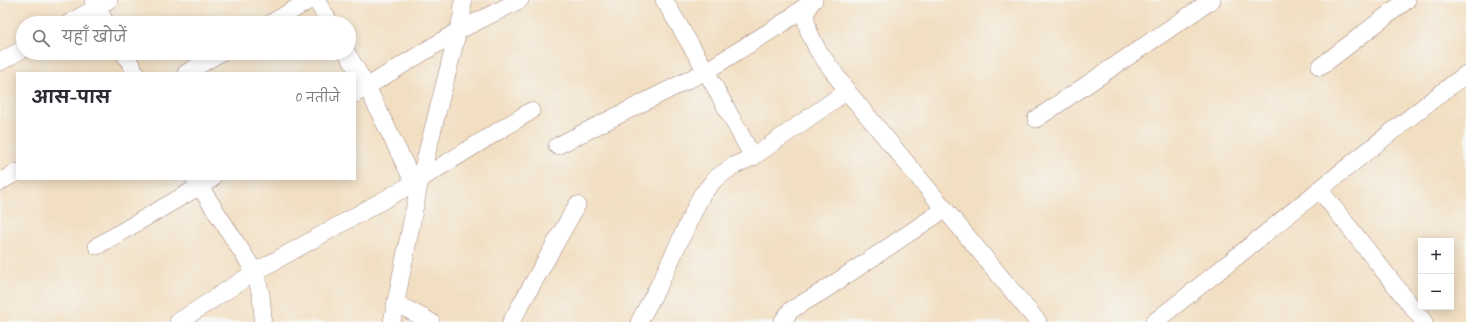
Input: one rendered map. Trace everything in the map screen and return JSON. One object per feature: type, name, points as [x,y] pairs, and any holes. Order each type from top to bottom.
[{"type":"street","points":[[282,16],[310,0]]},
{"type":"street","points":[[316,0],[326,16]]},
{"type":"street","points":[[392,322],[417,182],[462,15],[462,0]]},
{"type":"street","points":[[361,91],[458,31],[520,0]]},
{"type":"street","points":[[664,0],[706,71],[753,157]]},
{"type":"street","points":[[1036,119],[1212,0]]},
{"type":"street","points":[[1320,67],[1407,0]]},
{"type":"street","points":[[558,146],[706,71],[782,23],[812,1]]},
{"type":"street","points":[[812,1],[805,15],[809,32],[817,48],[847,91],[1038,322]]},
{"type":"street","points":[[79,16],[100,2],[104,16]]},
{"type":"street","points":[[0,62],[16,53]]},
{"type":"street","points":[[128,60],[135,72]]},
{"type":"street","points":[[188,72],[208,60]]},
{"type":"street","points":[[350,60],[354,72]]},
{"type":"street","points":[[1154,322],[1402,123],[1466,74]]},
{"type":"street","points":[[356,77],[361,91],[417,182]]},
{"type":"street","points":[[639,322],[659,285],[701,196],[714,179],[733,166],[753,157],[847,91]]},
{"type":"street","points":[[178,322],[254,272],[417,182],[531,111]]},
{"type":"street","points":[[0,182],[16,173]]},
{"type":"street","points":[[97,246],[202,181],[254,272],[261,295],[263,316],[262,322]]},
{"type":"street","points":[[1319,189],[1424,322]]},
{"type":"street","points":[[510,322],[577,205]]},
{"type":"street","points":[[782,322],[791,310],[824,291],[945,209]]},
{"type":"street","points":[[396,303],[431,322]]}]
